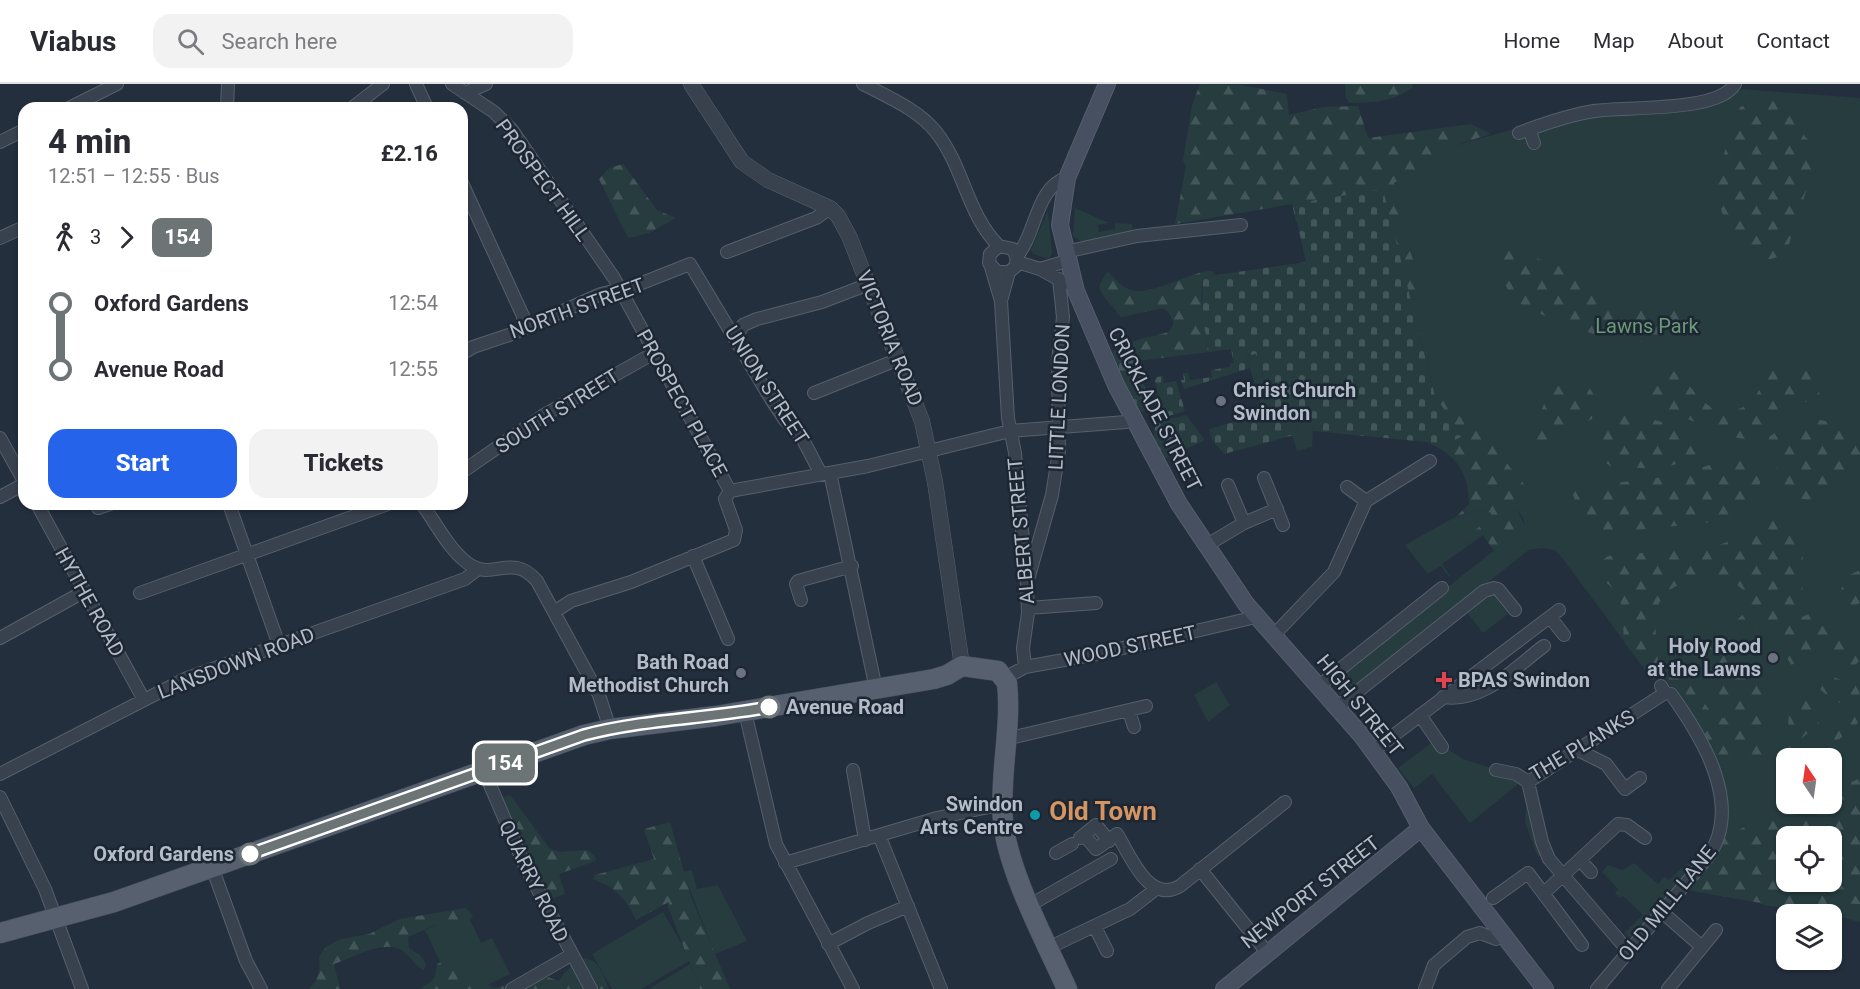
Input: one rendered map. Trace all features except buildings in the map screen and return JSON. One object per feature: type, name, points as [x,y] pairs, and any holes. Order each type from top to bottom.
[{"type":"main road","name":"CRICKLADE STREET","points":[[1107,84],[1067,178],[1060,228],[1066,257],[1076,291],[1098,348],[1129,412],[1179,504],[1256,617]]},
{"type":"main road","name":"HIGH STREET","points":[[1256,617],[1338,707],[1374,751],[1402,792],[1421,828],[1436,844],[1468,891]]},
{"type":"main road","points":[[0,933],[54,920],[212,867],[565,741],[610,729],[745,712],[940,678],[962,666],[993,670],[1005,678],[1008,696],[1003,804],[1005,834],[1030,905],[1067,989]]},
{"type":"main road","name":"NEWPORT STREET","points":[[1224,989],[1266,951],[1380,864],[1421,828]]},
{"type":"main road","points":[[1468,891],[1478,915],[1496,939],[1512,948]]},
{"type":"main road","points":[[1468,891],[1479,900],[1505,934],[1512,948],[1545,989]]},
{"type":"street","points":[[83,102],[117,84]]},
{"type":"street","points":[[227,102],[228,84]]},
{"type":"street","points":[[360,102],[383,84]]},
{"type":"street","points":[[416,84],[425,102]]},
{"type":"street","name":"PROSPECT HILL","points":[[452,84],[500,117],[512,130],[620,290]]},
{"type":"street","points":[[465,93],[486,84]]},
{"type":"street","points":[[691,84],[736,155],[746,166],[768,180],[830,208]]},
{"type":"street","points":[[863,84],[922,118],[939,136],[980,223],[999,246]]},
{"type":"street","points":[[1534,143],[1524,131],[1559,118],[1594,111],[1679,105],[1711,99],[1727,93],[1735,84]]},
{"type":"street","points":[[0,142],[18,133]]},
{"type":"street","points":[[1001,301],[1014,263],[1024,247],[1050,190],[1060,180],[1067,178]]},
{"type":"street","points":[[468,196],[524,316],[524,328]]},
{"type":"street","points":[[727,252],[816,218],[830,208]]},
{"type":"street","name":"VICTORIA ROAD","points":[[830,208],[838,216],[849,236],[922,418],[929,450],[962,666]]},
{"type":"street","points":[[1040,269],[1066,257],[1137,236],[1228,233],[1241,225]]},
{"type":"street","points":[[0,238],[18,230]]},
{"type":"street","points":[[1001,301],[991,267],[990,254],[999,246],[1009,246],[1014,263]]},
{"type":"street","points":[[991,267],[997,272],[1014,263],[1040,269],[1076,291]]},
{"type":"street","name":"NORTH STREET","points":[[468,351],[601,294],[655,279],[686,265],[693,266]]},
{"type":"street","name":"UNION STREET","points":[[693,266],[784,420],[801,436],[826,474]]},
{"type":"street","name":"LITTLE LONDON","points":[[1027,584],[1052,495],[1061,427],[1058,361],[1063,313],[1059,279]]},
{"type":"street","points":[[736,338],[743,325],[757,319],[822,302],[869,284]]},
{"type":"street","name":"PROSPECT PLACE","points":[[620,290],[730,491],[826,474],[1010,430],[1126,422]]},
{"type":"street","name":"ALBERT STREET","points":[[1001,301],[1010,430],[1015,453],[1027,584],[1028,608],[1023,648],[1025,667]]},
{"type":"street","name":"SOUTH STREET","points":[[468,468],[544,415],[654,353]]},
{"type":"street","points":[[814,393],[899,358]]},
{"type":"street","points":[[0,438],[18,472]]},
{"type":"street","points":[[1273,636],[1334,572],[1366,501],[1430,461]]},
{"type":"street","points":[[826,474],[852,566],[876,689]]},
{"type":"street","points":[[1264,478],[1283,525]]},
{"type":"street","points":[[1228,485],[1244,524]]},
{"type":"street","points":[[0,497],[18,486]]},
{"type":"street","points":[[1347,486],[1366,501]]},
{"type":"street","points":[[554,612],[571,602],[631,582],[736,538],[736,530],[725,499],[730,491]]},
{"type":"street","points":[[1207,545],[1277,509]]},
{"type":"street","name":"HYTHE ROAD","points":[[39,510],[144,700]]},
{"type":"street","points":[[231,510],[279,645]]},
{"type":"street","points":[[140,593],[371,510]]},
{"type":"street","points":[[426,510],[458,554],[478,569],[509,566],[525,571],[537,581],[599,695],[610,729]]},
{"type":"street","points":[[693,556],[728,639]]},
{"type":"street","points":[[801,600],[796,584],[798,581],[852,566]]},
{"type":"street","name":"LANSDOWN ROAD","points":[[0,774],[187,678],[465,579],[478,569]]},
{"type":"street","points":[[1319,686],[1442,588]]},
{"type":"street","points":[[1338,707],[1485,591],[1498,589],[1515,610]]},
{"type":"street","points":[[0,638],[85,591]]},
{"type":"street","points":[[1028,608],[1096,603]]},
{"type":"street","points":[[1374,751],[1555,614],[1564,635]]},
{"type":"street","name":"WOOD STREET","points":[[1005,678],[1025,667],[1097,654],[1256,617]]},
{"type":"street","points":[[1443,697],[1466,697],[1483,692],[1544,646]]},
{"type":"street","name":"THE PLANKS","points":[[1496,770],[1516,774],[1528,782],[1663,690]]},
{"type":"street","name":"OLD MILL LANE","points":[[1597,989],[1712,852],[1718,838],[1720,810],[1717,779],[1707,749],[1672,695],[1663,690]]},
{"type":"street","points":[[1006,740],[1146,706]]},
{"type":"street","points":[[1129,711],[1134,727]]},
{"type":"street","points":[[745,712],[776,844],[853,989]]},
{"type":"street","points":[[1420,714],[1442,747]]},
{"type":"street","points":[[1578,750],[1606,764],[1625,789],[1640,778]]},
{"type":"street","points":[[853,770],[865,840]]},
{"type":"street","name":"QUARRY ROAD","points":[[484,771],[515,846],[591,989]]},
{"type":"street","points":[[1528,782],[1542,842],[1549,860],[1629,952]]},
{"type":"street","points":[[0,797],[45,888],[54,920],[82,989]]},
{"type":"street","points":[[1056,854],[1096,825],[1109,841],[1117,834],[1156,890],[1166,892],[1174,889],[1286,802]]},
{"type":"street","points":[[785,863],[937,818],[1003,804]]},
{"type":"street","points":[[1544,893],[1618,824],[1627,825],[1644,838]]},
{"type":"street","points":[[879,836],[941,989]]},
{"type":"street","points":[[1030,905],[1111,859]]},
{"type":"street","points":[[1580,860],[1591,872]]},
{"type":"street","points":[[212,867],[246,961],[261,989]]},
{"type":"street","points":[[1200,869],[1266,951]]},
{"type":"street","points":[[1492,898],[1528,873],[1582,945]]},
{"type":"street","points":[[1048,948],[1140,903],[1156,890]]},
{"type":"street","points":[[828,944],[868,923],[908,906]]},
{"type":"street","points":[[1662,912],[1702,947]]},
{"type":"street","points":[[1099,925],[1107,951]]},
{"type":"street","points":[[1668,989],[1716,930]]},
{"type":"street","points":[[1425,989],[1434,964],[1456,952],[1476,933],[1496,939]]},
{"type":"street","points":[[512,989],[571,955]]},
{"type":"green space","points":[[1200,84],[1241,85],[1287,94],[1289,115],[1323,107],[1358,106],[1368,138],[1471,124],[1491,134],[1453,146],[1394,183],[1401,227],[1417,270],[1420,322],[1408,325],[1296,221],[1292,204],[1175,224],[1186,166],[1183,161],[1192,105]]},
{"type":"green space","points":[[1345,84],[1413,84],[1412,88],[1389,99],[1350,103],[1346,98]]},
{"type":"green space","name":"Lawns Park","points":[[1741,89],[1860,98],[1860,922],[1842,918],[1842,904],[1776,904],[1776,907],[1763,905],[1703,870],[1726,799],[1719,762],[1663,675],[1653,680],[1555,550],[1541,548],[1529,550],[1343,697],[1329,681],[1525,526],[1523,518],[1435,396],[1383,189],[1453,146],[1514,129],[1516,138],[1536,136],[1539,131],[1564,121],[1730,95]]},
{"type":"green space","points":[[1760,100],[1776,100],[1815,147],[1815,164],[1789,244],[1781,256],[1771,259],[1749,258],[1724,218],[1718,192],[1722,161],[1740,107]]},
{"type":"green space","points":[[623,164],[657,210],[676,218],[649,233],[628,238],[599,179],[609,168]]},
{"type":"green space","points":[[1383,189],[1435,396],[1463,436],[1447,444],[1313,431],[1308,412],[1304,409],[1297,414],[1298,434],[1224,454],[1212,440],[1209,429],[1258,415],[1262,407],[1271,404],[1256,354],[1246,356],[1250,368],[1184,389],[1181,380],[1184,380],[1183,373],[1188,373],[1190,380],[1212,377],[1211,370],[1230,367],[1230,363],[1234,363],[1231,349],[1209,352],[1202,315],[1203,277],[1306,262],[1293,204]]},
{"type":"green space","points":[[1075,208],[1109,223],[1098,225],[1099,232],[1115,229],[1115,223],[1132,224],[1133,232],[1085,244],[1073,236]]},
{"type":"green space","points":[[1048,211],[1052,253],[1049,259],[1033,254],[1031,250]]},
{"type":"green space","points":[[1509,250],[1557,264],[1582,281],[1599,297],[1628,312],[1676,306],[1695,315],[1697,323],[1681,334],[1662,340],[1641,341],[1595,334],[1554,320],[1523,306],[1513,297],[1504,282],[1496,260],[1499,253]]},
{"type":"green space","points":[[1212,271],[1215,275],[1203,277],[1201,297],[1206,339],[1276,351],[1232,354],[1231,349],[1138,361],[1138,369],[1135,370],[1113,362],[1110,353],[1140,339],[1169,332],[1174,323],[1169,313],[1163,308],[1121,317],[1102,294],[1099,286],[1106,273],[1108,272],[1124,287],[1135,291],[1157,288],[1192,275]]},
{"type":"green space","points":[[1256,354],[1271,404],[1262,407],[1246,356]]},
{"type":"green space","points":[[1125,358],[1131,368],[1138,369],[1151,404],[1149,409],[1141,412],[1113,362]]},
{"type":"green space","points":[[1776,365],[1808,371],[1817,383],[1820,396],[1782,413],[1764,435],[1753,439],[1726,435],[1657,406],[1648,390],[1646,377],[1657,367],[1669,369],[1680,376],[1712,408],[1731,412],[1748,404],[1756,396],[1765,369]]},
{"type":"green space","points":[[1163,376],[1164,383],[1176,381],[1185,411],[1156,420],[1160,402],[1155,381],[1157,377]]},
{"type":"green space","points":[[1564,381],[1584,381],[1588,386],[1594,398],[1595,408],[1592,419],[1533,452],[1523,444],[1523,433],[1541,411],[1551,388]]},
{"type":"green space","points":[[1432,383],[1441,387],[1460,417],[1479,429],[1527,488],[1530,496],[1516,508],[1525,526],[1494,551],[1483,535],[1469,545],[1467,542],[1473,532],[1491,517],[1491,513],[1479,510],[1457,516],[1469,504],[1463,474],[1453,459],[1427,442],[1447,443],[1426,387]]},
{"type":"green space","points":[[1304,409],[1308,411],[1313,431],[1312,447],[1297,451],[1292,435],[1298,433],[1297,414]]},
{"type":"green space","points":[[1186,415],[1205,440],[1164,459],[1154,438],[1155,423]]},
{"type":"green space","points":[[1622,415],[1653,420],[1680,429],[1698,440],[1698,453],[1677,464],[1657,469],[1610,466],[1601,459],[1590,436],[1595,427],[1603,421]]},
{"type":"green space","points":[[1817,419],[1840,426],[1852,434],[1859,446],[1860,455],[1845,469],[1825,494],[1811,500],[1783,491],[1776,464],[1770,458],[1769,437],[1781,428]]},
{"type":"green space","points":[[1743,455],[1748,466],[1760,478],[1760,484],[1734,512],[1721,521],[1610,533],[1586,519],[1573,494],[1579,487],[1673,476]]},
{"type":"green space","points":[[1479,510],[1491,513],[1491,517],[1467,542],[1469,545],[1442,564],[1450,576],[1444,583],[1449,577],[1441,566],[1428,574],[1405,545],[1457,516]]},
{"type":"green space","points":[[1781,518],[1795,526],[1803,549],[1802,599],[1788,610],[1800,618],[1819,609],[1823,610],[1827,619],[1827,631],[1857,651],[1860,654],[1859,661],[1855,665],[1836,665],[1821,651],[1814,668],[1806,660],[1791,665],[1786,656],[1782,633],[1761,625],[1740,631],[1738,619],[1752,606],[1742,589],[1729,578],[1696,581],[1672,588],[1662,598],[1656,614],[1657,652],[1662,673],[1669,677],[1683,675],[1713,714],[1718,719],[1724,718],[1729,712],[1709,674],[1707,657],[1709,647],[1721,641],[1737,670],[1764,688],[1769,714],[1763,755],[1758,762],[1749,764],[1730,757],[1720,768],[1715,754],[1663,675],[1653,680],[1624,642],[1622,607],[1617,592],[1601,578],[1597,569],[1599,563],[1608,556],[1719,545],[1735,538],[1753,525],[1769,519]]},
{"type":"green space","points":[[1860,570],[1860,603],[1843,611],[1836,608],[1835,603],[1847,576]]},
{"type":"green space","points":[[1485,594],[1493,594],[1508,614],[1483,633],[1465,610]]},
{"type":"green space","points":[[1830,676],[1859,686],[1860,703],[1848,705],[1831,698],[1822,691],[1818,687],[1818,681]]},
{"type":"green space","points":[[1216,682],[1230,705],[1208,722],[1194,695]]},
{"type":"green space","points":[[1801,694],[1809,700],[1818,714],[1819,723],[1791,748],[1784,746],[1780,740],[1788,725],[1790,701]]},
{"type":"green space","points":[[1844,712],[1854,715],[1858,723],[1836,742],[1828,744],[1824,734],[1827,725]]},
{"type":"green space","points":[[1435,740],[1463,759],[1514,775],[1517,785],[1470,823],[1432,774],[1414,788],[1398,768]]},
{"type":"green space","points":[[1860,778],[1860,904],[1776,906],[1687,890],[1721,837],[1737,831],[1776,809],[1776,814],[1842,814],[1842,786]]},
{"type":"green space","points":[[510,795],[550,849],[560,852],[588,850],[596,858],[595,861],[559,874],[565,894],[549,900],[500,798]]},
{"type":"green space","points":[[1527,797],[1542,855],[1538,857],[1525,822]]},
{"type":"green space","points":[[670,822],[691,897],[730,989],[700,989],[668,907],[669,902],[636,920],[619,895],[608,886],[593,879],[595,875],[654,859],[644,829]]},
{"type":"green space","points":[[1693,858],[1697,861],[1636,934],[1629,937],[1624,933],[1643,915],[1623,896],[1620,898],[1615,893],[1618,889],[1602,872],[1608,865],[1622,870],[1634,863],[1658,884],[1664,877],[1669,880]]},
{"type":"green space","points":[[692,870],[697,889],[718,885],[747,941],[715,954],[683,872]]},
{"type":"green space","points":[[466,908],[473,916],[464,924],[435,925],[408,937],[409,948],[420,955],[426,964],[424,970],[403,951],[388,947],[378,948],[334,964],[340,989],[309,989],[318,974],[319,956],[327,946],[341,939],[369,934],[400,919]]},
{"type":"green space","points":[[466,911],[481,943],[492,938],[510,974],[479,989],[453,989],[425,930]]},
{"type":"green space","points":[[663,912],[691,960],[641,989],[612,989],[592,954]]},
{"type":"green space","points":[[584,958],[597,965],[609,989],[421,989],[433,980],[437,964],[444,961],[494,988],[542,975],[559,981],[565,972]]},
{"type":"green space","points":[[690,964],[700,989],[649,989]]},
{"type":"bus line","name":"154","points":[[250,854],[584,735],[610,729],[716,717],[769,707]]},
{"type":"place","name":"Christ Church Swindon","points":[[1221,401]]},
{"type":"place","name":"Holy Rood at the Lawns","points":[[1773,658]]},
{"type":"place","name":"Bath Road Methodist Church","points":[[741,673]]},
{"type":"place","name":"BPAS Swindon","points":[[1444,680]]},
{"type":"place","name":"Avenue Road","points":[[769,707]]},
{"type":"place","name":"Swindon Arts Centre","points":[[1035,815]]},
{"type":"place","name":"Oxford Gardens","points":[[250,854]]},
{"type":"district","name":"Old Town","points":[[1103,811]]}]
